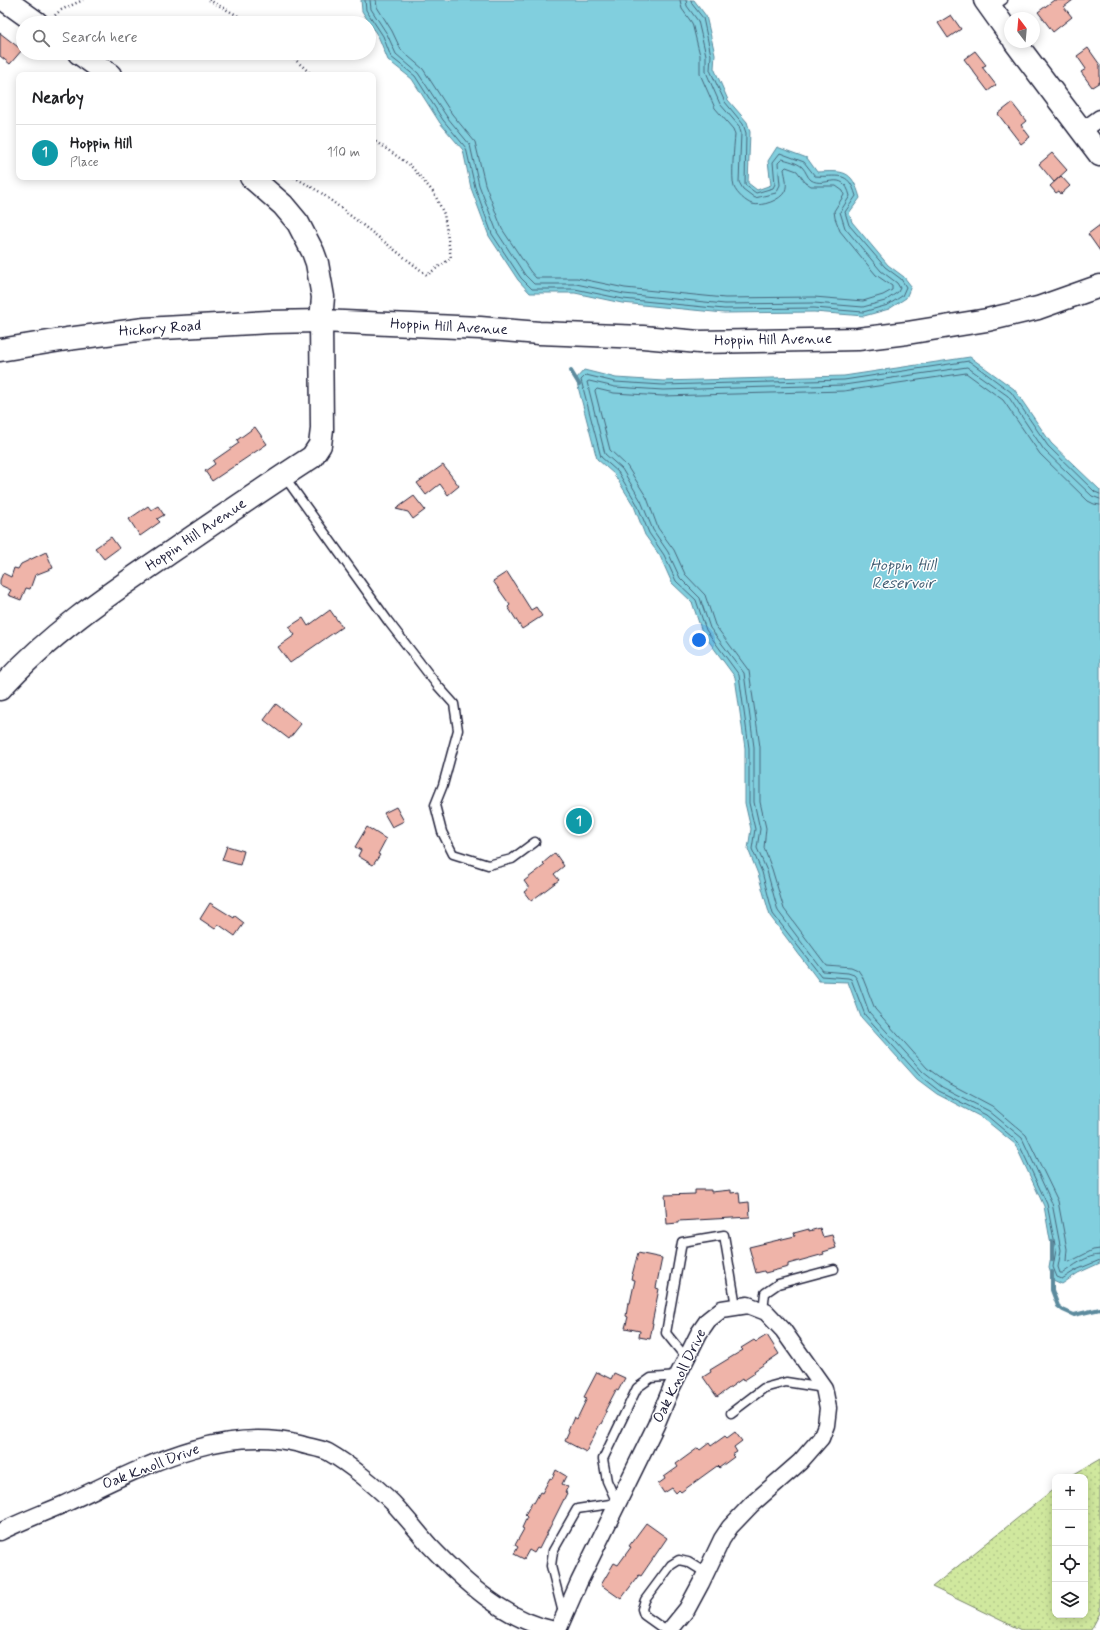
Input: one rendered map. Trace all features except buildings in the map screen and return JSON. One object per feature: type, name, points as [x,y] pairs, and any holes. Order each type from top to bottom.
[{"type":"main road","points":[[6,0],[35,16]]},
{"type":"main road","points":[[993,3],[1004,24]]},
{"type":"main road","points":[[1019,48],[1100,155]]},
{"type":"main road","points":[[89,60],[106,72]]},
{"type":"main road","points":[[254,180],[283,205],[305,233],[313,252],[320,279],[323,297],[321,321]]},
{"type":"main road","name":"Hoppin Hill Avenue","points":[[0,689],[44,646],[85,612],[283,475],[312,457],[320,445],[322,438],[321,321],[643,337],[698,342],[852,339],[907,333],[987,320],[1038,308],[1100,286]]},
{"type":"main road","name":"Hickory Road","points":[[0,350],[67,339],[145,329],[269,322],[321,321]]},
{"type":"street","points":[[1082,132],[1100,118]]},
{"type":"street","name":"Oak Knoll Drive","points":[[0,1532],[112,1481],[178,1454],[222,1443],[260,1438],[290,1442],[327,1451],[358,1473],[393,1503],[448,1566],[474,1588],[512,1614],[538,1626],[559,1625],[699,1333],[708,1320],[722,1309],[748,1305],[763,1311],[783,1330],[824,1388],[828,1408],[826,1425],[821,1438],[800,1462],[752,1504],[730,1527],[722,1539],[687,1609],[670,1630]]},
{"type":"lane","points":[[283,475],[388,621],[437,685],[454,704],[458,730],[443,785],[435,805],[442,832],[453,854],[488,865],[512,859],[535,842]]},
{"type":"lane","points":[[687,1359],[666,1333],[682,1242],[724,1235],[736,1306]]},
{"type":"lane","points":[[763,1311],[765,1292],[778,1284],[834,1269]]},
{"type":"lane","points":[[559,1625],[551,1566],[553,1551],[577,1509],[617,1502],[607,1481],[603,1458],[637,1388],[652,1378],[678,1376]]},
{"type":"lane","points":[[731,1413],[764,1388],[786,1382],[824,1388]]},
{"type":"lane","points":[[665,1630],[644,1615],[642,1609],[645,1600],[671,1565],[680,1560],[688,1562],[706,1573]]},
{"type":"path","points":[[52,16],[83,0]]},
{"type":"path","points":[[209,0],[238,16]]},
{"type":"path","points":[[296,60],[309,72]]},
{"type":"path","points":[[299,180],[320,192],[427,275],[451,258],[444,214],[434,193],[410,165],[376,142]]},
{"type":"green space","points":[[1100,1459],[1100,1613],[1091,1630],[1021,1630],[932,1587],[1052,1490],[1052,1618],[1088,1618],[1088,1474],[1074,1474]]},
{"type":"water","points":[[361,0],[694,0],[706,16],[715,54],[714,68],[728,100],[747,122],[750,132],[748,183],[757,190],[771,185],[768,161],[777,147],[807,158],[817,172],[840,172],[850,177],[854,182],[860,198],[849,213],[852,222],[888,265],[904,277],[911,286],[906,298],[889,309],[864,316],[814,312],[724,313],[622,303],[575,293],[530,293],[518,280],[489,236],[471,188],[463,150],[440,123],[412,79],[388,60],[376,33],[376,16],[365,16],[362,11]]},
{"type":"water","name":"Hoppin Hill Reservoir","points":[[970,357],[1014,389],[1051,443],[1100,490],[1100,1263],[1078,1273],[1062,1284],[1053,1280],[1049,1268],[1052,1251],[1044,1206],[1015,1144],[983,1118],[937,1094],[917,1079],[861,1017],[848,982],[819,981],[770,916],[758,874],[748,849],[751,829],[745,803],[745,748],[735,677],[702,632],[692,602],[672,583],[660,556],[645,535],[634,506],[614,474],[597,459],[576,379],[584,370],[616,378],[663,381],[844,376]]},
{"type":"waterway","points":[[571,371],[579,384]]},
{"type":"waterway","points":[[1052,1242],[1052,1260]]},
{"type":"waterway","points":[[1052,1272],[1052,1290],[1058,1306],[1063,1310],[1074,1315],[1100,1309]]},
{"type":"place","name":"Hoppin Hill","points":[[579,821]]}]
